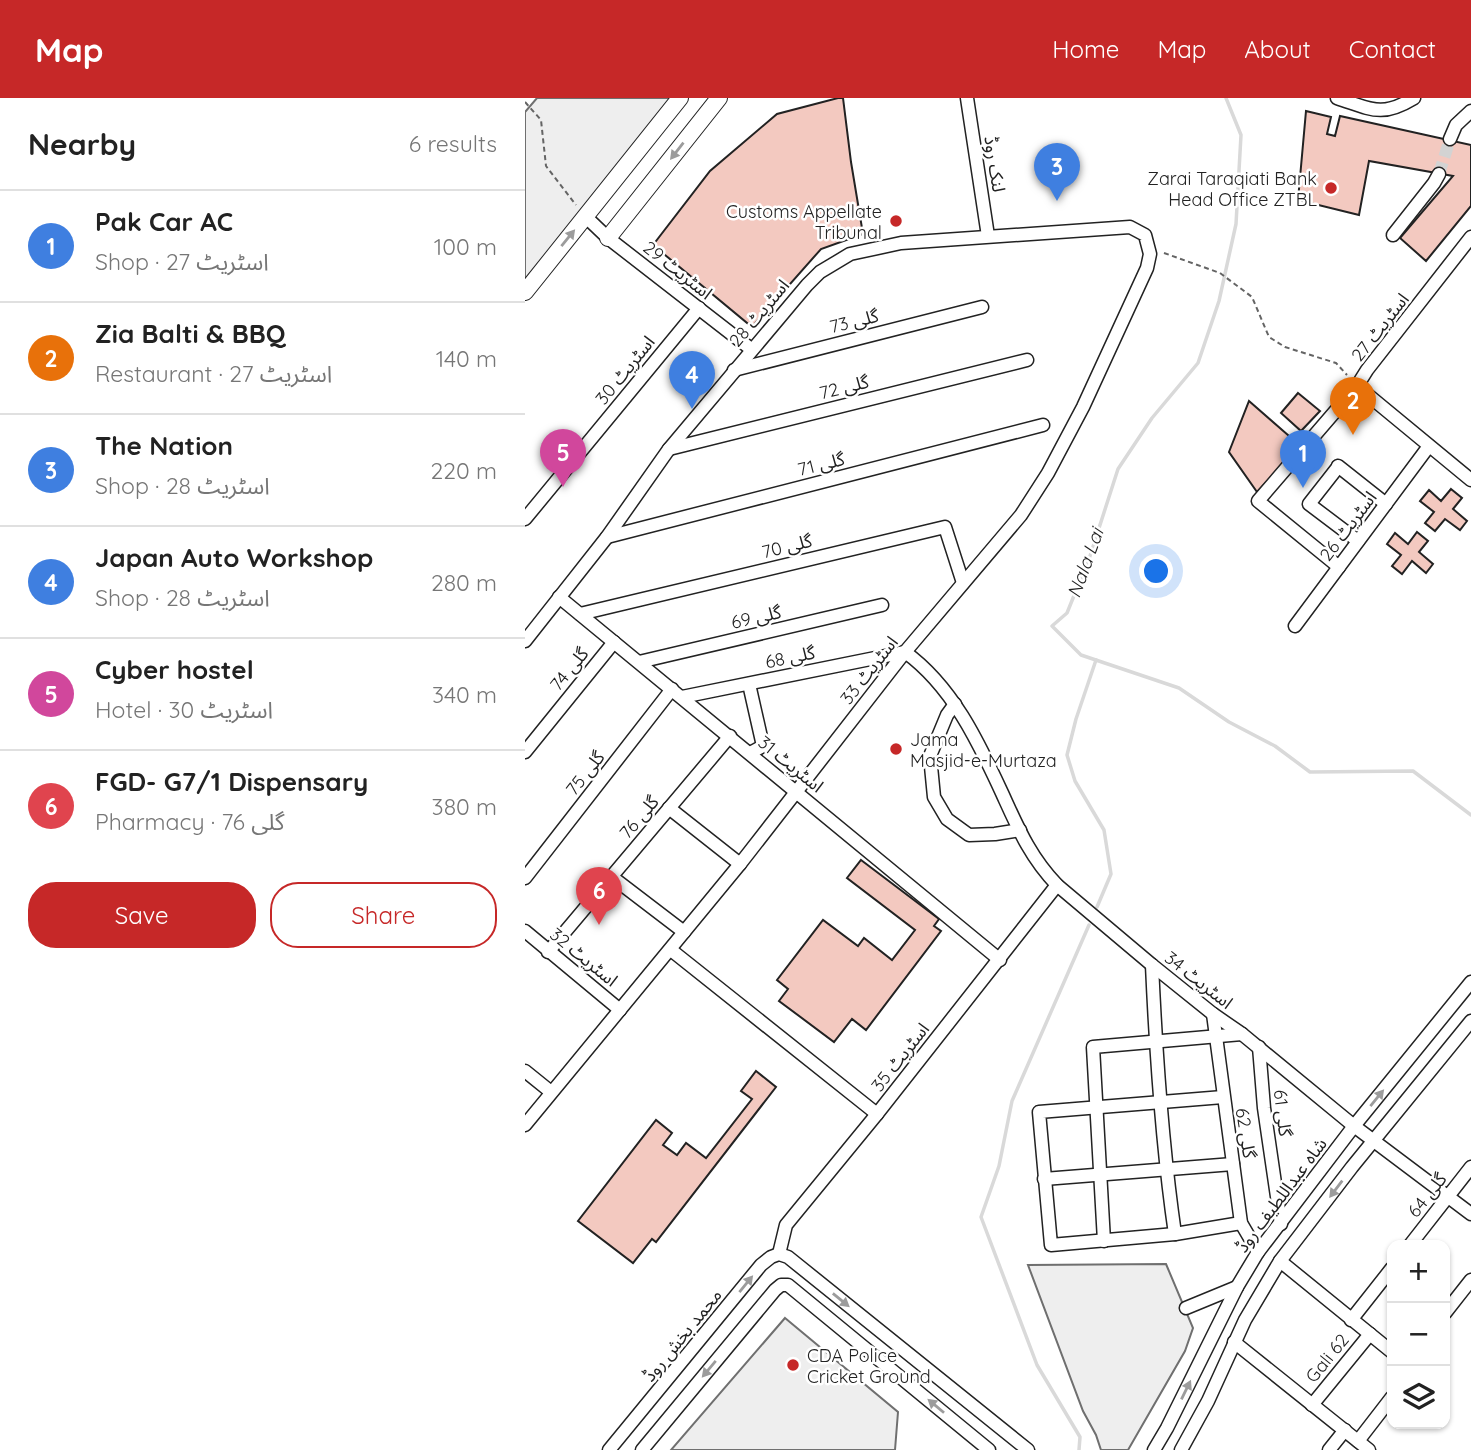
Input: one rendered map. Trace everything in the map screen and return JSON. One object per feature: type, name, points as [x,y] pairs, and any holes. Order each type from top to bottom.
[{"type":"main road","points":[[525,292],[680,98]]},
{"type":"main road","points":[[608,238],[719,98]]},
{"type":"street","name":"لنک روڈ","points":[[967,98],[988,236]]},
{"type":"street","points":[[1337,98],[1372,110],[1395,109],[1414,98]]},
{"type":"street","points":[[1450,139],[1457,125],[1471,111]]},
{"type":"street","points":[[1393,235],[1439,174]]},
{"type":"street","name":"اسٹریٹ 29","points":[[585,216],[608,238],[751,349]]},
{"type":"street","name":"اسٹریٹ 28","points":[[525,641],[607,537],[669,449],[807,285],[833,263],[849,254],[901,243],[1130,227],[1145,235],[1149,246]]},
{"type":"street","name":"اسٹریٹ 27","points":[[1339,567],[1258,500],[1357,386],[1471,237]]},
{"type":"street","name":"اسٹریٹ 33","points":[[525,1125],[671,950],[905,652],[1021,515],[1048,473],[1107,359],[1147,268],[1149,246]]},
{"type":"street","name":"گلی 73","points":[[734,370],[982,307]]},
{"type":"street","name":"اسٹریٹ 30","points":[[525,519],[699,308]]},
{"type":"street","name":"گلی 72","points":[[669,449],[1027,360]]},
{"type":"street","points":[[1357,386],[1471,481]]},
{"type":"street","name":"گلی 71","points":[[607,537],[1043,425]]},
{"type":"street","name":"اسٹریٹ 26","points":[[1295,626],[1429,446]]},
{"type":"street","points":[[1358,541],[1309,503],[1338,467],[1386,504]]},
{"type":"street","name":"گلی 70","points":[[580,614],[945,527],[963,583]]},
{"type":"street","name":"اسٹریٹ 31","points":[[559,597],[1000,960]]},
{"type":"street","name":"گلی 69","points":[[639,662],[881,606]]},
{"type":"street","name":"گلی 74","points":[[525,752],[614,642]]},
{"type":"street","name":"گلی 68","points":[[677,693],[749,684],[905,652]]},
{"type":"street","name":"اسٹریٹ 34","points":[[905,652],[922,665],[955,705],[984,755],[1026,846],[1043,871],[1057,885],[1213,1014],[1259,1047],[1354,1126],[1471,1214]]},
{"type":"street","points":[[749,684],[764,746],[750,753]]},
{"type":"street","name":"گلی 75","points":[[525,878],[677,693]]},
{"type":"street","points":[[955,705],[947,715],[930,756],[934,797],[947,819],[969,835],[1020,830]]},
{"type":"street","name":"گلی 76","points":[[548,952],[730,736]]},
{"type":"street","points":[[670,808],[740,864]]},
{"type":"street","points":[[612,877],[684,932]]},
{"type":"street","name":"اسٹریٹ 35","points":[[784,1255],[786,1225],[1000,960],[1057,885]]},
{"type":"street","name":"اسٹریٹ 32","points":[[527,937],[620,1010]]},
{"type":"street","points":[[671,950],[877,1114]]},
{"type":"street","points":[[1152,965],[1160,1104],[1175,1234]]},
{"type":"street","name":"شاہ عبداللطیف روڈ","points":[[1154,1450],[1237,1287],[1258,1252],[1354,1126],[1471,982]]},
{"type":"street","name":"گلی 62","points":[[1213,1014],[1241,1223],[1258,1252]]},
{"type":"street","points":[[1199,1450],[1184,1445],[1208,1402],[1234,1342],[1280,1261],[1471,1021]]},
{"type":"street","points":[[1104,1241],[1093,1047],[1242,1034]]},
{"type":"street","name":"گلی 61","points":[[1259,1047],[1263,1108],[1281,1224]]},
{"type":"street","points":[[525,1071],[551,1092]]},
{"type":"street","points":[[1223,1097],[1039,1112],[1051,1245],[1175,1234],[1241,1223]]},
{"type":"street","points":[[1044,1179],[1233,1164]]},
{"type":"street","name":"گلی 64","points":[[1414,1240],[1471,1167]]},
{"type":"street","points":[[784,1255],[1028,1450]]},
{"type":"street","name":"محمد بخش روڈ","points":[[609,1450],[761,1265],[771,1257],[784,1255]]},
{"type":"street","points":[[1280,1261],[1387,1348]]},
{"type":"street","points":[[1351,1320],[1387,1274]]},
{"type":"street","points":[[1450,1307],[1471,1280]]},
{"type":"street","points":[[642,1450],[781,1285],[788,1285],[989,1450]]},
{"type":"street","points":[[1186,1308],[1237,1287]]},
{"type":"street","name":"Gali 62","points":[[1312,1405],[1370,1334]]},
{"type":"street","points":[[1234,1342],[1369,1450]]},
{"type":"street","points":[[909,1384],[924,1366]]},
{"type":"street","points":[[1358,1441],[1387,1403]]},
{"type":"street","points":[[1329,1450],[1345,1430]]},
{"type":"path","points":[[525,102],[541,120],[546,166],[585,216]]},
{"type":"path","points":[[1149,246],[1220,273],[1252,297],[1269,337],[1285,347],[1336,363],[1357,386]]},
{"type":"shaded area","points":[[537,98],[680,98],[525,287],[525,112]]},
{"type":"shaded area","points":[[1166,1264],[1193,1328],[1185,1351],[1128,1450],[1101,1450],[1083,1411],[1028,1265]]},
{"type":"shaded area","name":"CDA Police Cricket Ground","points":[[785,1318],[898,1412],[895,1450],[671,1450]]},
{"type":"building","points":[[843,98],[863,234],[821,249],[752,327],[653,245],[710,171],[777,114]]},
{"type":"building","name":"Zarai Taraqiati Bank Head Office ZTBL","points":[[1306,111],[1331,117],[1327,134],[1335,136],[1340,116],[1471,145],[1471,206],[1426,261],[1400,238],[1453,176],[1369,161],[1359,215],[1298,200]]},
{"type":"building","points":[[1298,393],[1320,411],[1301,431],[1281,413]]},
{"type":"building","points":[[1249,401],[1296,442],[1290,449],[1291,456],[1257,492],[1229,452]]},
{"type":"building","points":[[1451,489],[1462,498],[1453,509],[1467,521],[1460,530],[1445,519],[1435,531],[1425,523],[1434,512],[1420,501],[1429,490],[1441,501]]},
{"type":"building","points":[[1417,532],[1428,541],[1419,552],[1433,564],[1426,573],[1412,561],[1402,574],[1392,566],[1401,555],[1387,544],[1395,533],[1408,544]]},
{"type":"building","points":[[861,860],[939,919],[934,926],[941,931],[866,1030],[852,1019],[834,1042],[779,1001],[788,989],[777,980],[823,920],[858,946],[864,938],[892,960],[915,930],[847,878]]},
{"type":"building","points":[[756,1071],[776,1087],[656,1242],[652,1239],[633,1263],[578,1221],[656,1120],[672,1133],[663,1145],[677,1155],[686,1143],[706,1158],[752,1099],[741,1091]]},
{"type":"waterway","name":"Nala Lai","points":[[1226,98],[1241,135],[1236,224],[1219,301],[1198,363],[1152,418],[1118,469],[1090,556],[1067,613],[1052,626],[1081,655],[1179,688],[1229,722],[1275,746],[1310,772],[1413,771],[1471,815]]},
{"type":"waterway","points":[[1096,660],[1067,755],[1075,781],[1104,830],[1111,874],[1097,907]]},
{"type":"waterway","points":[[1079,1450],[1080,1437],[1037,1365],[981,1217],[999,1166],[1012,1101],[1089,925]]},
{"type":"tunnel","points":[[1439,174],[1450,139]]},
{"type":"place","name":"Zarai Taraqiati Bank Head Office ZTBL","points":[[1331,188]]},
{"type":"place","name":"The Nation","points":[[1057,201]]},
{"type":"place","name":"Customs Appellate Tribunal","points":[[896,221]]},
{"type":"place","name":"Japan Auto Workshop","points":[[692,409]]},
{"type":"place","name":"Zia Balti & BBQ","points":[[1353,435]]},
{"type":"place","name":"Cyber hostel","points":[[563,487]]},
{"type":"place","name":"Pak Car AC","points":[[1303,488]]},
{"type":"place","name":"Jama Masjid-e-Murtaza","points":[[896,749]]},
{"type":"place","name":"FGD- G7/1 Dispensary","points":[[599,925]]},
{"type":"place","name":"CDA Police Cricket Ground","points":[[793,1365]]}]
